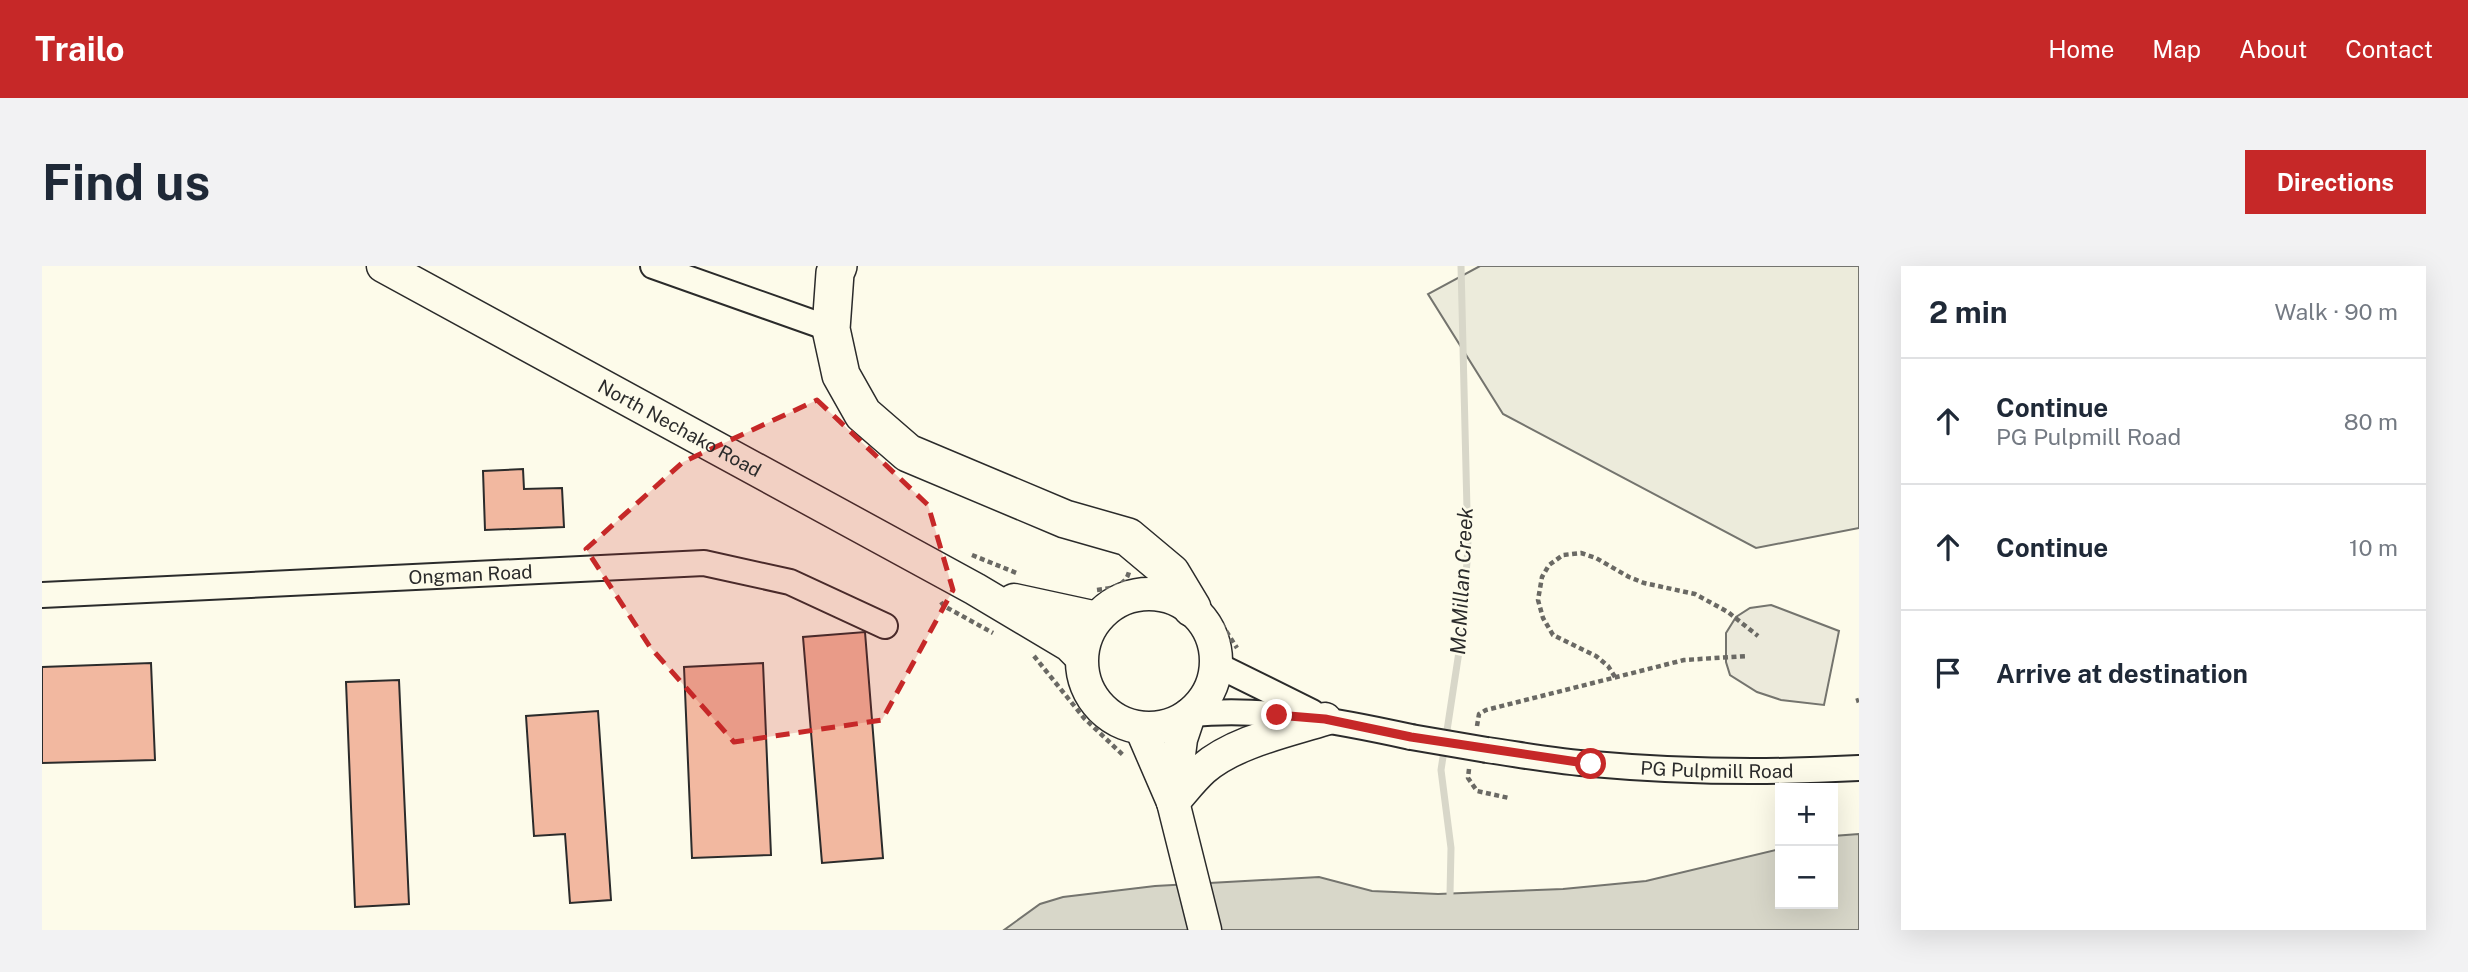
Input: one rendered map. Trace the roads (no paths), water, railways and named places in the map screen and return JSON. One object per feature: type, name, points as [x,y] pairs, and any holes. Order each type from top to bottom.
[{"type":"highway","points":[[838,266],[835,273],[831,329],[841,375],[863,414],[908,453],[1065,519],[1128,537],[1171,573],[1192,608]]},
{"type":"main road","name":"North Nechako Road","points":[[383,266],[975,589],[1069,645],[1081,656]]},
{"type":"main road","name":"North Nechako Road","points":[[975,589],[1031,606],[1097,618]]},
{"type":"main road","points":[[1153,593],[1173,597],[1192,608],[1206,624],[1215,644],[1217,665],[1212,686],[1203,702],[1190,715],[1173,724],[1141,728],[1128,726],[1109,715],[1093,699],[1084,679],[1081,656],[1086,635],[1097,618],[1112,604],[1131,595],[1153,593]]},
{"type":"main road","points":[[1173,802],[1181,738],[1190,715]]},
{"type":"main road","points":[[1173,802],[1204,768],[1223,757],[1254,741],[1325,719]]},
{"type":"main road","points":[[1141,728],[1173,802],[1205,930]]},
{"type":"street","points":[[653,266],[831,329]]},
{"type":"street","name":"Ongman Road","points":[[42,595],[704,563],[790,582],[885,626]]},
{"type":"street","points":[[1217,665],[1325,719]]},
{"type":"street","points":[[1190,715],[1224,711],[1325,719]]},
{"type":"street","name":"PG Pulpmill Road","points":[[1325,719],[1411,737],[1479,757],[1681,769],[1810,771],[1859,768]]},
{"type":"waterway","name":"McMillan Creek","points":[[1450,894],[1451,848],[1441,770],[1460,645],[1468,550],[1461,266]]}]
